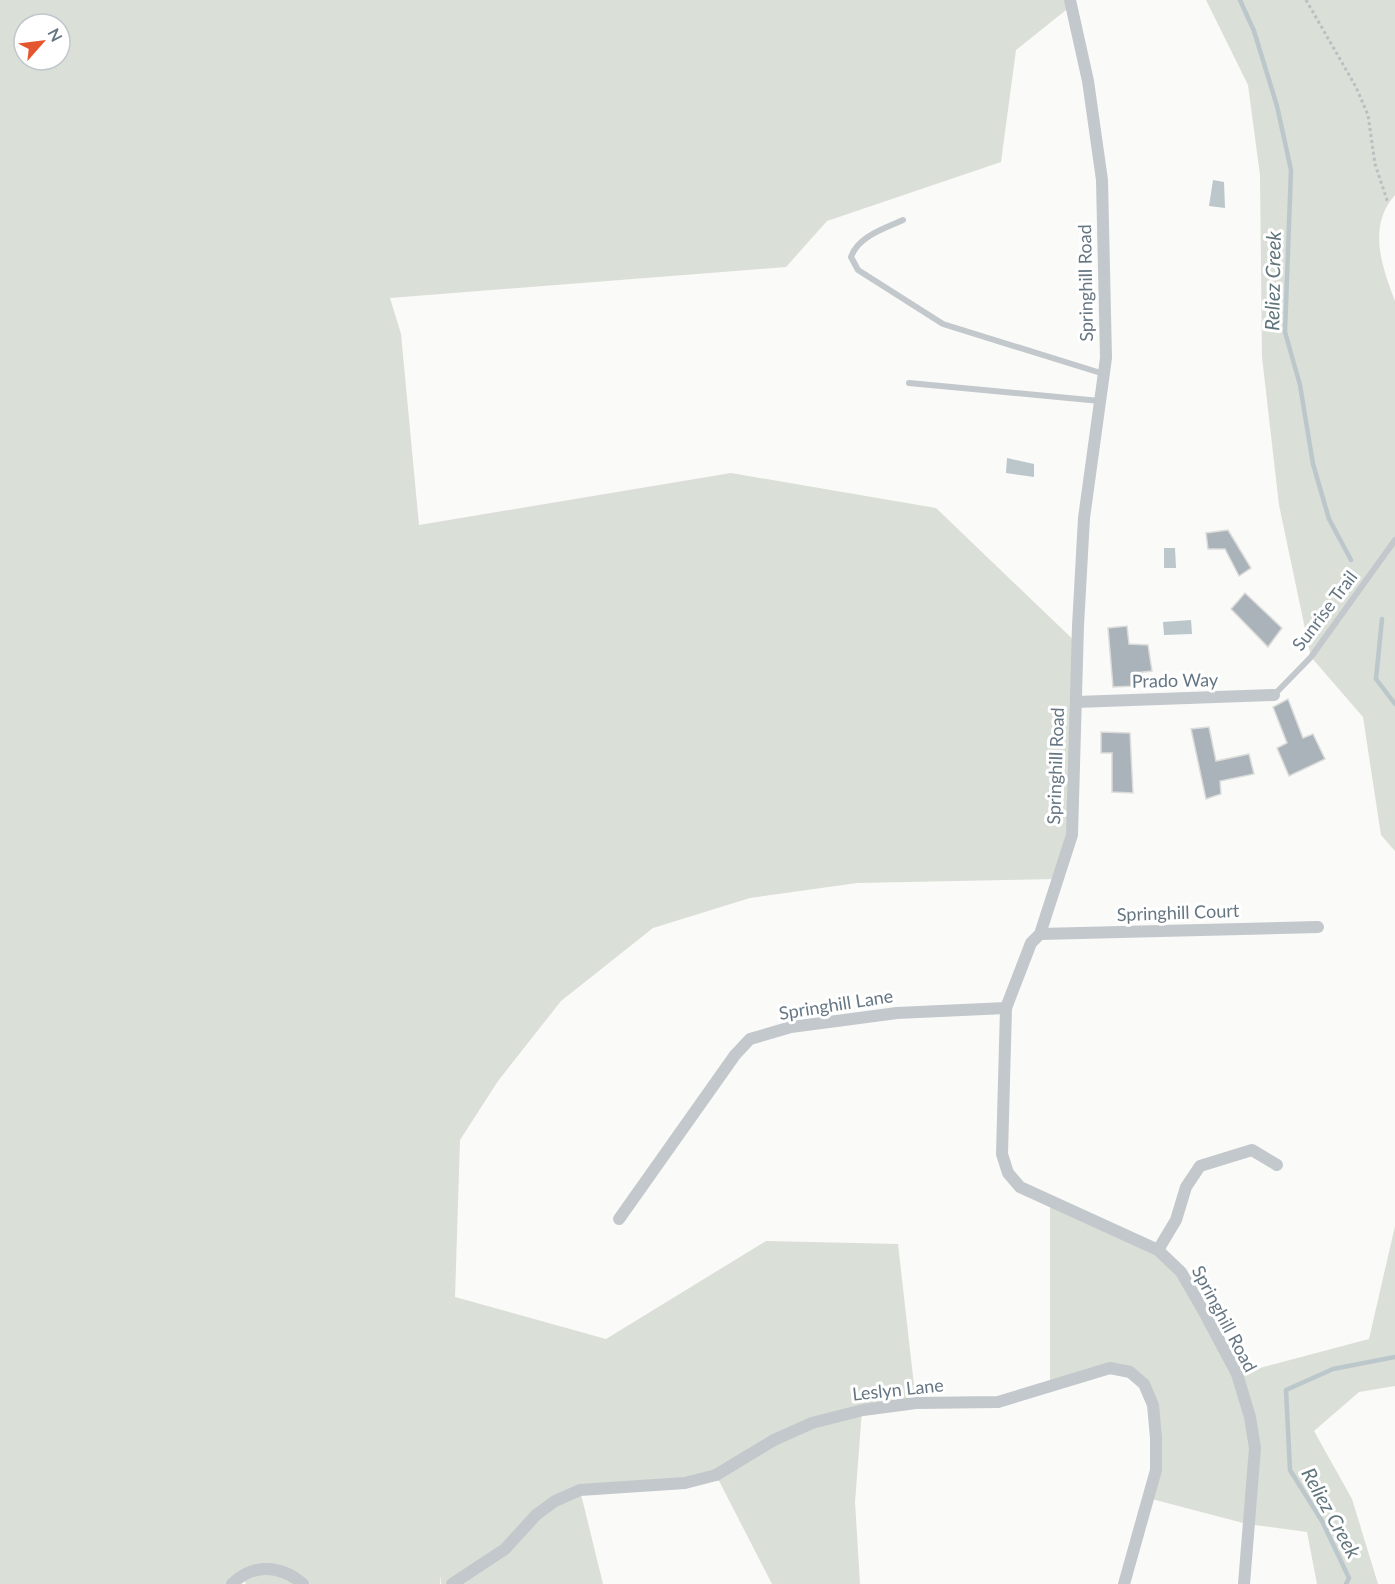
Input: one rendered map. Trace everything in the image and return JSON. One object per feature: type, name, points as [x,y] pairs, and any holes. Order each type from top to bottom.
[{"type":"street","name":"Springhill Road","points":[[1070,0],[1088,81],[1102,180],[1106,358],[1084,518],[1072,835],[1040,934],[1031,944],[1006,1008],[1002,1154],[1008,1173],[1020,1187],[1158,1250],[1181,1272],[1203,1310],[1237,1374],[1251,1417],[1255,1448],[1244,1584]]},
{"type":"street","name":"Prado Way","points":[[1076,702],[1274,695]]},
{"type":"street","name":"Springhill Court","points":[[1040,934],[1318,927]]},
{"type":"street","name":"Springhill Lane","points":[[619,1219],[735,1055],[750,1039],[791,1027],[897,1013],[1006,1008]]},
{"type":"street","points":[[1158,1250],[1176,1220],[1186,1187],[1200,1166],[1252,1150],[1277,1165]]},
{"type":"street","name":"Leslyn Lane","points":[[452,1584],[505,1549],[536,1515],[555,1501],[580,1490],[685,1483],[716,1475],[774,1440],[812,1423],[862,1410],[916,1403],[998,1402],[1110,1368],[1130,1372],[1143,1384],[1153,1405],[1156,1438],[1156,1470],[1124,1584]]},
{"type":"street","points":[[232,1584],[242,1574],[255,1569],[269,1568],[303,1584]]},
{"type":"lane","points":[[903,220],[866,238],[853,250],[851,257],[858,270],[943,324],[1104,374]]},
{"type":"lane","points":[[909,383],[1100,401]]},
{"type":"lane","name":"Sunrise Trail","points":[[1274,695],[1311,657],[1395,540]]},
{"type":"path","points":[[1306,0],[1356,87],[1368,115],[1375,164],[1388,203]]},
{"type":"shaded area","points":[[0,0],[1070,0],[1071,6],[1016,50],[1001,162],[827,221],[786,267],[390,298],[401,334],[419,525],[731,473],[936,508],[1083,649],[1075,803],[1058,879],[857,883],[750,898],[653,928],[561,1001],[498,1081],[460,1140],[455,1297],[606,1339],[766,1241],[898,1244],[916,1403],[862,1410],[855,1502],[860,1584],[772,1584],[716,1475],[580,1490],[603,1584],[441,1584],[441,1575],[440,1584],[246,1584],[242,1575],[232,1584],[0,1584]]},
{"type":"shaded area","points":[[1206,0],[1395,0],[1395,195],[1386,207],[1379,233],[1382,261],[1395,301],[1395,851],[1381,835],[1363,717],[1311,657],[1279,505],[1262,357],[1260,175],[1248,85]]},
{"type":"shaded area","points":[[1213,180],[1224,182],[1225,208],[1209,206]]},
{"type":"shaded area","points":[[1007,458],[1034,464],[1034,477],[1006,473]]},
{"type":"shaded area","points":[[1164,548],[1175,548],[1176,568],[1164,568]]},
{"type":"shaded area","points":[[1191,620],[1192,634],[1164,635],[1163,622]]},
{"type":"shaded area","points":[[1050,1200],[1158,1250],[1181,1272],[1237,1374],[1369,1339],[1395,1226],[1395,1386],[1359,1392],[1314,1431],[1352,1499],[1378,1584],[1317,1584],[1307,1532],[1247,1524],[1148,1498],[1156,1438],[1144,1384],[1110,1368],[1050,1385]]},
{"type":"building","points":[[1228,530],[1251,568],[1239,576],[1225,549],[1208,549],[1206,533]]},
{"type":"building","points":[[1245,593],[1282,628],[1268,647],[1231,609]]},
{"type":"building","points":[[1127,626],[1129,644],[1148,645],[1152,671],[1135,673],[1136,686],[1113,687],[1108,628]]},
{"type":"building","points":[[1288,699],[1303,738],[1313,734],[1325,759],[1289,776],[1277,748],[1287,743],[1273,707]]},
{"type":"building","points":[[1209,727],[1216,761],[1249,754],[1254,774],[1220,781],[1221,794],[1206,799],[1191,729]]},
{"type":"building","points":[[1101,732],[1130,733],[1133,793],[1112,792],[1112,753],[1101,753]]},
{"type":"waterway","name":"Reliez Creek","points":[[1240,0],[1254,31],[1277,106],[1291,170],[1285,332],[1300,385],[1313,464],[1329,519],[1351,560]]},
{"type":"waterway","name":"Reliez Creek","points":[[1382,619],[1376,679],[1395,704]]},
{"type":"waterway","name":"Reliez Creek","points":[[1346,1584],[1349,1578],[1322,1521],[1290,1470],[1286,1390],[1333,1369],[1395,1357]]}]
